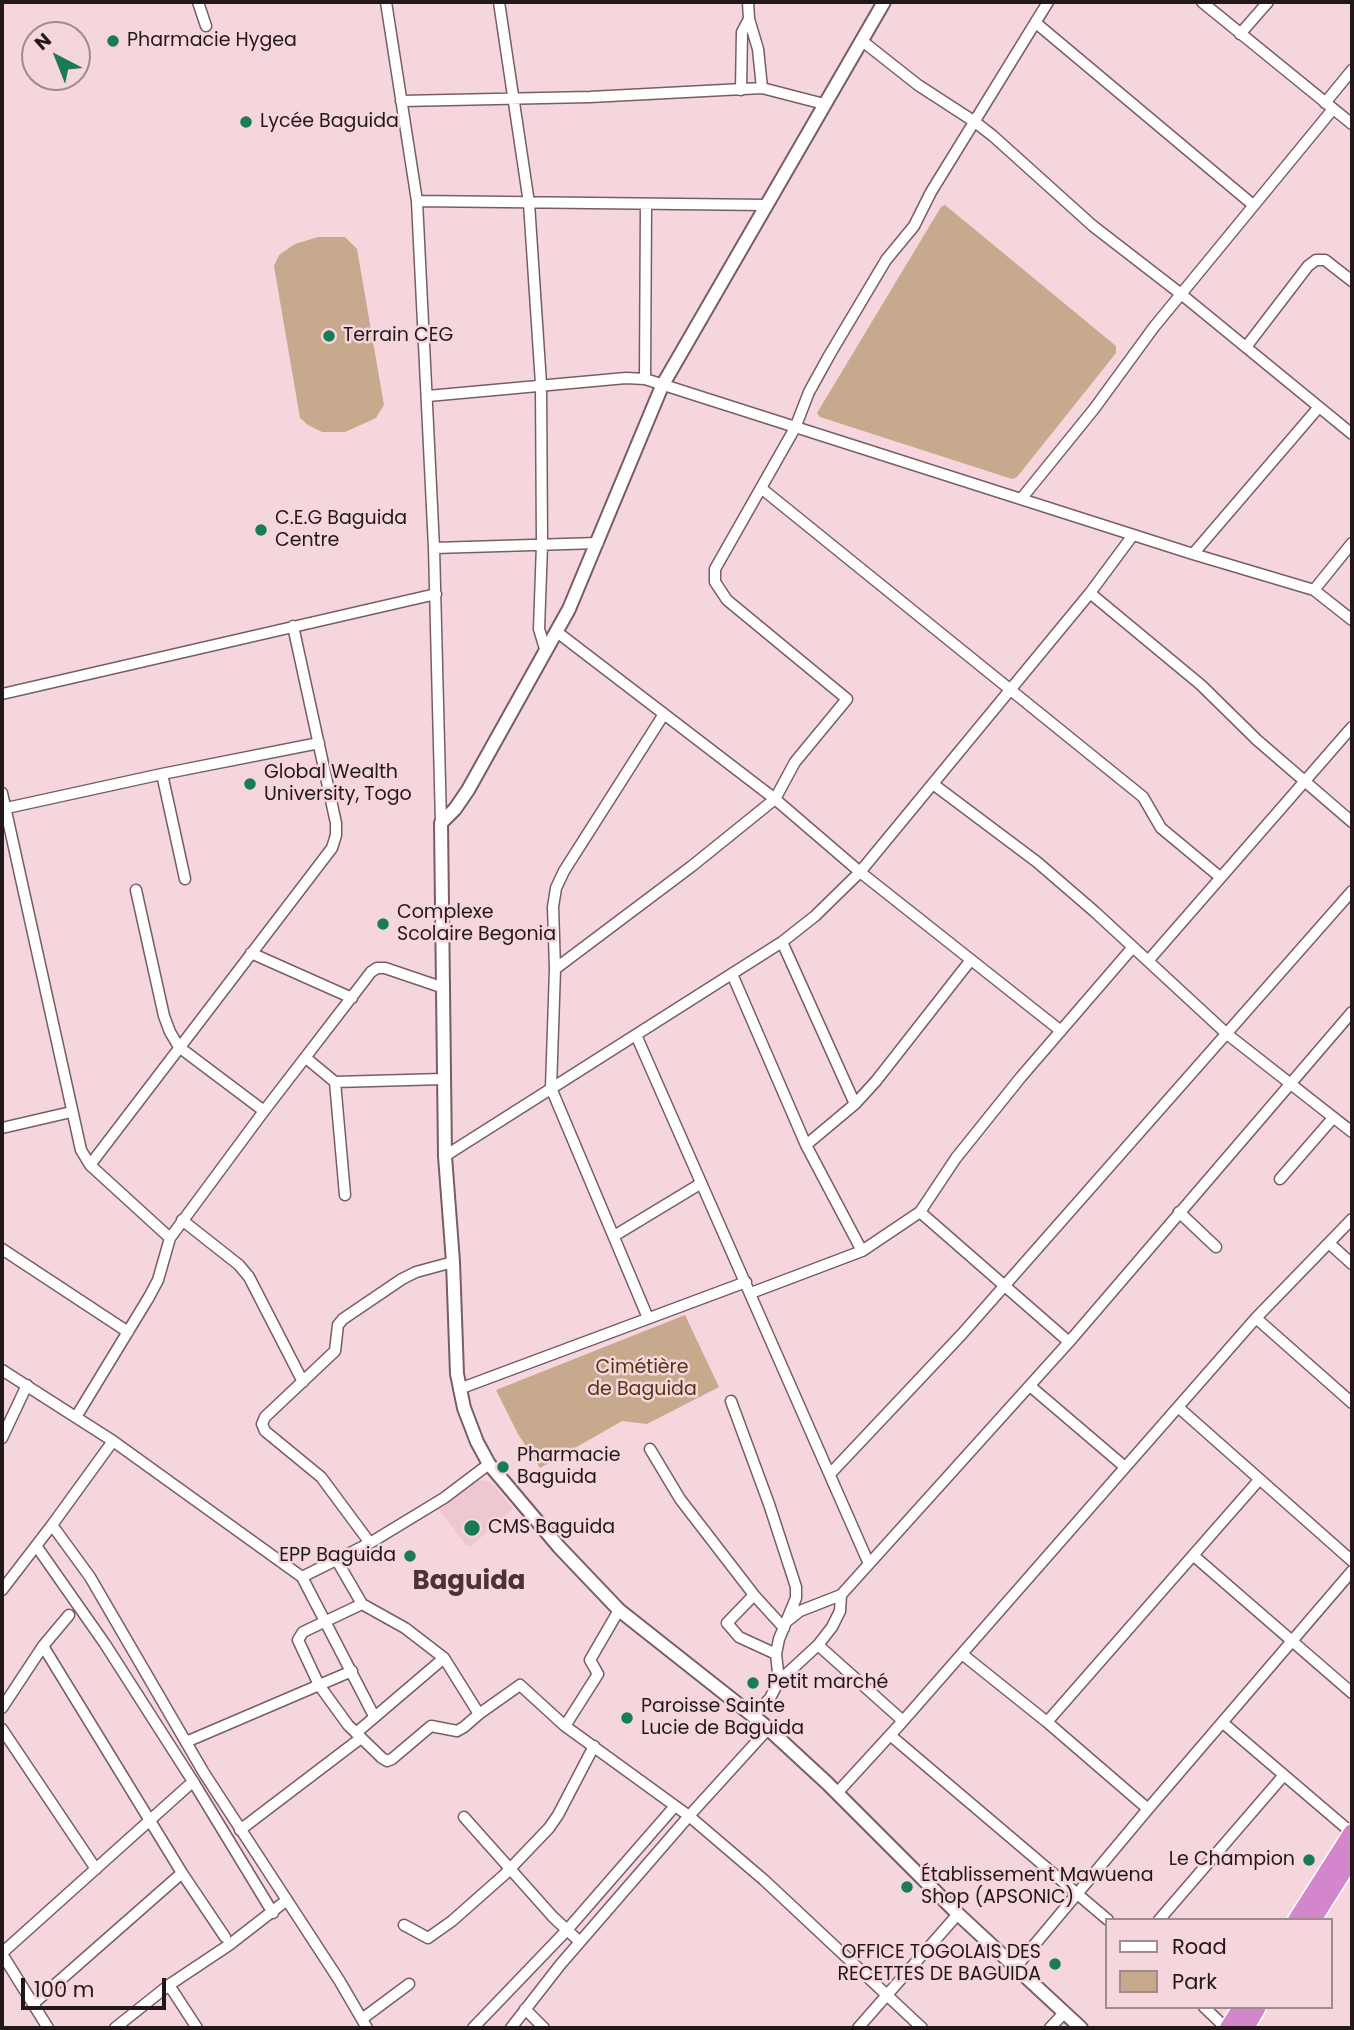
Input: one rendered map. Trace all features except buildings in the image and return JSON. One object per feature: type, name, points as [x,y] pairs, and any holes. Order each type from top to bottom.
[{"type":"highway","points":[[1297,1918],[1352,1832]]},
{"type":"highway","points":[[1314,1918],[1352,1858]]},
{"type":"highway","points":[[1227,2028],[1240,2009]]},
{"type":"highway","points":[[1246,2028],[1257,2009]]},
{"type":"street","points":[[198,2],[206,26]]},
{"type":"street","points":[[386,2],[417,201],[428,396],[436,594],[445,1156],[458,1389],[477,1442],[489,1464],[559,1546],[619,1610],[768,1729],[958,1914],[1081,2028]]},
{"type":"street","points":[[499,2],[529,203],[541,384],[542,545],[539,629],[546,652]]},
{"type":"street","points":[[748,2],[749,19],[758,49],[762,89]]},
{"type":"street","points":[[441,823],[468,790],[557,632],[597,544],[662,386],[884,2]]},
{"type":"street","points":[[555,969],[692,866],[775,799],[800,755],[847,698],[727,600],[715,582],[715,569],[795,428],[808,393],[849,322],[887,261],[914,226],[931,192],[1048,2]]},
{"type":"street","points":[[1202,2],[1352,124]]},
{"type":"street","points":[[1240,34],[1268,2]]},
{"type":"street","points":[[741,90],[742,32],[749,19]]},
{"type":"street","points":[[1036,23],[1252,204]]},
{"type":"street","points":[[861,40],[928,93],[975,122],[1093,226],[1352,434]]},
{"type":"street","points":[[1021,499],[1329,106],[1352,70]]},
{"type":"street","points":[[401,101],[762,89],[824,104]]},
{"type":"street","points":[[417,201],[766,205]]},
{"type":"street","points":[[645,379],[646,204]]},
{"type":"street","points":[[1246,347],[1308,266],[1316,260],[1325,260],[1352,281]]},
{"type":"street","points":[[428,396],[541,384],[645,379],[1314,590],[1352,620]]},
{"type":"street","points":[[1193,554],[1319,407]]},
{"type":"street","points":[[761,488],[1143,797],[1161,828],[1220,877]]},
{"type":"street","points":[[445,1156],[782,942],[815,916],[860,872],[1090,593],[1133,535]]},
{"type":"street","points":[[1314,590],[1352,543]]},
{"type":"street","points":[[434,548],[597,544]]},
{"type":"street","points":[[1090,593],[1201,685],[1303,781],[1352,822]]},
{"type":"street","points":[[2,694],[436,594]]},
{"type":"street","points":[[90,1165],[332,848],[336,823],[293,626]]},
{"type":"street","points":[[557,632],[775,799],[860,872],[1061,1031]]},
{"type":"street","points":[[648,1318],[551,1088],[555,969],[553,907],[556,888],[564,872],[664,714]]},
{"type":"street","points":[[1148,961],[1352,727]]},
{"type":"street","points":[[4,809],[319,743]]},
{"type":"street","points":[[162,774],[185,880]]},
{"type":"street","points":[[933,784],[1037,862],[1227,1034],[1352,1132]]},
{"type":"street","points":[[2,793],[81,1150],[90,1165],[170,1238]]},
{"type":"street","points":[[136,890],[164,1016],[179,1047],[264,1111]]},
{"type":"street","points":[[830,1474],[1005,1285],[1352,891]]},
{"type":"street","points":[[782,942],[855,1104]]},
{"type":"street","points":[[751,1293],[862,1251],[920,1212],[956,1158],[1133,947]]},
{"type":"street","points":[[251,953],[352,998]]},
{"type":"street","points":[[806,1145],[855,1104],[876,1081],[970,961]]},
{"type":"street","points":[[76,1417],[158,1280],[170,1238],[371,972],[377,968],[385,968],[444,988]]},
{"type":"street","points":[[732,974],[806,1145],[862,1251]]},
{"type":"street","points":[[785,1625],[800,1611],[841,1595],[1069,1342],[1352,1012]]},
{"type":"street","points":[[636,1035],[869,1564]]},
{"type":"street","points":[[306,1058],[335,1082],[443,1079]]},
{"type":"street","points":[[335,1082],[345,1195]]},
{"type":"street","points":[[2,1128],[71,1112]]},
{"type":"street","points":[[1280,1178],[1334,1118]]},
{"type":"street","points":[[614,1236],[700,1184]]},
{"type":"street","points":[[920,1212],[1069,1342]]},
{"type":"street","points":[[1180,1212],[1216,1247]]},
{"type":"street","points":[[836,1793],[903,1721],[1256,1318],[1352,1219]]},
{"type":"street","points":[[182,1220],[239,1265],[249,1277],[303,1382]]},
{"type":"street","points":[[1330,1244],[1352,1264]]},
{"type":"street","points":[[2,1249],[128,1332]]},
{"type":"street","points":[[370,1543],[321,1477],[265,1431],[262,1424],[265,1417],[335,1351],[338,1325],[343,1319],[402,1279],[416,1272],[453,1262]]},
{"type":"street","points":[[458,1389],[746,1282]]},
{"type":"street","points":[[1256,1318],[1352,1403]]},
{"type":"street","points":[[2,1370],[113,1441],[302,1577],[374,1716]]},
{"type":"street","points":[[2,1438],[27,1385]]},
{"type":"street","points":[[1030,1386],[1125,1467]]},
{"type":"street","points":[[731,1401],[796,1587],[796,1598],[776,1654],[779,1681]]},
{"type":"street","points":[[1178,1407],[1352,1560]]},
{"type":"street","points":[[2,1590],[37,1547],[113,1441]]},
{"type":"street","points":[[650,1449],[680,1499],[754,1595],[785,1625]]},
{"type":"street","points":[[302,1577],[370,1543],[444,1498],[489,1464]]},
{"type":"street","points":[[1047,1722],[1259,1480]]},
{"type":"street","points":[[52,1525],[90,1577],[240,1830],[340,1980],[365,2024],[409,1984]]},
{"type":"street","points":[[37,1547],[106,1644],[273,1913]]},
{"type":"street","points":[[1194,1556],[1352,1693]]},
{"type":"street","points":[[336,1559],[362,1604],[405,1628],[444,1658],[479,1714]]},
{"type":"street","points":[[1015,1968],[1352,1571]]},
{"type":"street","points":[[754,1595],[727,1623],[739,1637],[776,1654]]},
{"type":"street","points":[[753,1717],[770,1698],[779,1681],[818,1645],[832,1627],[840,1611],[841,1595]]},
{"type":"street","points":[[362,1604],[303,1632],[298,1640],[318,1685],[359,1735],[387,1761],[426,1729],[437,1726],[457,1731],[520,1685],[565,1726],[689,1816],[764,1881],[922,2028]]},
{"type":"street","points":[[565,1726],[598,1674],[590,1660],[619,1610]]},
{"type":"street","points":[[2,1708],[43,1646],[69,1615]]},
{"type":"street","points":[[818,1645],[903,1721]]},
{"type":"street","points":[[43,1646],[182,1873],[225,1937]]},
{"type":"street","points":[[962,1654],[1047,1722],[1148,1809]]},
{"type":"street","points":[[240,1830],[359,1735],[374,1716],[444,1658]]},
{"type":"street","points":[[186,1742],[352,1671]]},
{"type":"street","points":[[1223,1723],[1352,1832]]},
{"type":"street","points":[[2,1729],[96,1869]]},
{"type":"street","points":[[511,2028],[580,1942],[768,1729]]},
{"type":"street","points":[[890,1735],[1106,1918]]},
{"type":"street","points":[[404,1925],[428,1938],[452,1921],[511,1868],[558,1815],[594,1746]]},
{"type":"street","points":[[1162,1918],[1283,1775]]},
{"type":"street","points":[[48,2028],[2,1954],[188,1786]]},
{"type":"street","points":[[473,2028],[567,1930],[675,1806]]},
{"type":"street","points":[[464,1817],[553,1917],[580,1942]]},
{"type":"street","points":[[33,2004],[182,1873]]},
{"type":"street","points":[[115,2028],[169,1985],[273,1913],[287,1900]]},
{"type":"street","points":[[858,2028],[958,1914]]},
{"type":"street","points":[[169,1985],[197,2028]]},
{"type":"street","points":[[525,2009],[544,2028]]},
{"type":"street","points":[[1206,2009],[1227,2028]]},
{"type":"street","points":[[1050,2028],[1064,2013]]},
{"type":"shaded area","name":"CMS Baguida","points":[[479,1480],[491,1482],[513,1509],[471,1546],[466,1545],[439,1510],[440,1506]]},
{"type":"green space","points":[[945,205],[1116,346],[1116,353],[1017,477],[1012,479],[820,417],[817,413],[941,207]]},
{"type":"green space","name":"Terrain CEG","points":[[318,237],[345,237],[357,249],[384,405],[376,418],[345,432],[322,432],[300,418],[274,266],[279,255],[295,244]]},
{"type":"green space","name":"Cimétière de Baguida","points":[[685,1315],[719,1387],[647,1424],[622,1421],[540,1468],[518,1434],[496,1390]]},
{"type":"place","name":"Pharmacie Hygea","points":[[113,41]]},
{"type":"place","name":"Lycée Baguida","points":[[246,122]]},
{"type":"place","name":"Terrain CEG","points":[[329,336]]},
{"type":"place","name":"C.E.G Baguida Centre","points":[[261,530]]},
{"type":"place","name":"Global Wealth University, Togo","points":[[250,784]]},
{"type":"place","name":"Complexe Scolaire Begonia","points":[[383,924]]},
{"type":"place","name":"Pharmacie Baguida","points":[[503,1467]]},
{"type":"place","name":"CMS Baguida","points":[[472,1528]]},
{"type":"place","name":"EPP Baguida","points":[[410,1556]]},
{"type":"place","name":"Petit marché","points":[[753,1683]]},
{"type":"place","name":"Paroisse Sainte Lucie de Baguida","points":[[627,1718]]},
{"type":"place","name":"Le Champion","points":[[1309,1860]]},
{"type":"place","name":"Établissement Mawuena Shop (APSONIC)","points":[[907,1887]]},
{"type":"place","name":"OFFICE TOGOLAIS DES RECETTES DE BAGUIDA","points":[[1055,1964]]},
{"type":"district","name":"Baguida","points":[[469,1582]]}]
